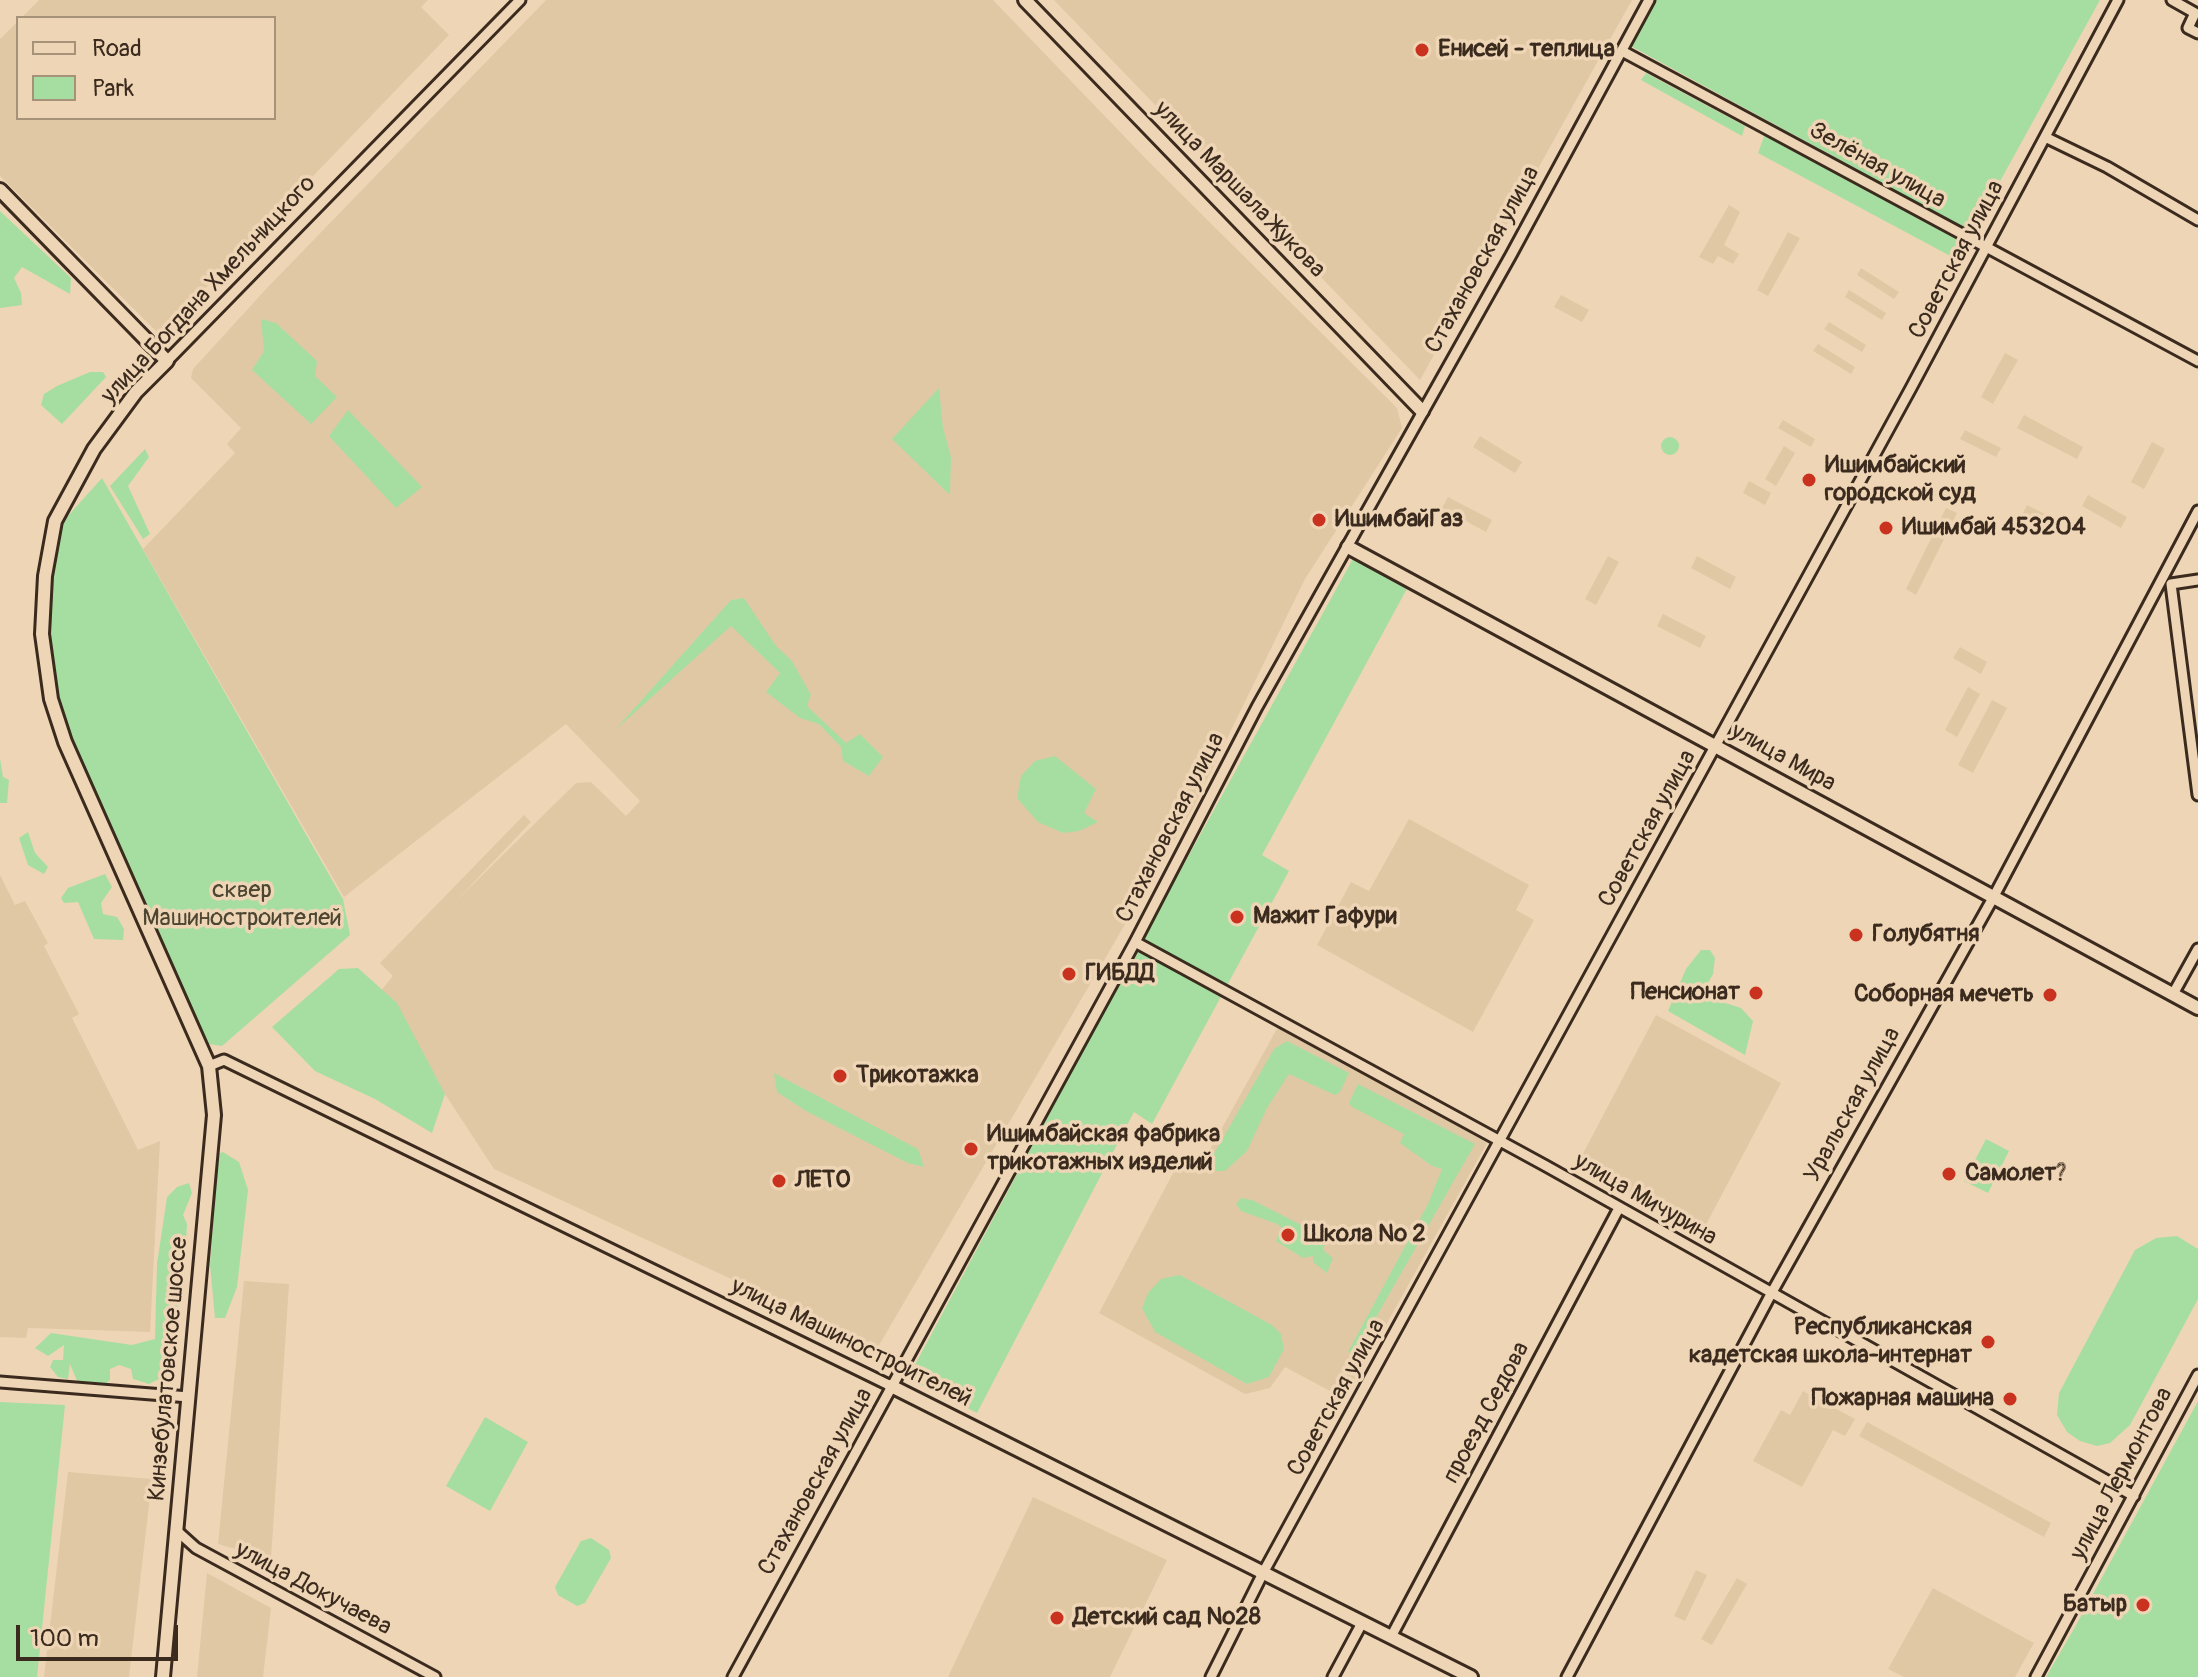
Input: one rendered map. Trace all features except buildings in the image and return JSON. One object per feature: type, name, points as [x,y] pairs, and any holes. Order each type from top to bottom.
[{"type":"street","name":"улица Богдана Хмельницкого","points":[[209,1066],[65,742],[51,699],[42,634],[45,576],[55,521],[94,449],[136,392],[520,0]]},
{"type":"street","name":"улица Маршала Жукова","points":[[1025,0],[1422,411]]},
{"type":"street","name":"Стахановская улица","points":[[733,1677],[1135,942],[1257,707],[1649,0]]},
{"type":"street","name":"Советская улица","points":[[1211,1677],[1263,1573],[1716,746],[2118,0]]},
{"type":"street","points":[[2172,0],[2195,13],[2188,28],[2198,33]]},
{"type":"street","name":"Зелёная улица","points":[[1622,51],[2198,361]]},
{"type":"street","points":[[2045,137],[2107,167],[2198,220]]},
{"type":"street","points":[[0,190],[167,361]]},
{"type":"street","name":"Уральская улица","points":[[1567,1677],[1771,1294],[1993,898],[2198,511]]},
{"type":"street","name":"улица Мира","points":[[1348,547],[2198,1008]]},
{"type":"street","points":[[2198,580],[2171,584],[2198,795]]},
{"type":"street","name":"улица Мичурина","points":[[1135,942],[1500,1141],[2134,1496]]},
{"type":"street","points":[[2173,994],[2198,949]]},
{"type":"street","name":"улица Машиностроителей","points":[[209,1066],[224,1060],[891,1386],[1471,1677]]},
{"type":"street","name":"Кинзебулатовское шоссе","points":[[163,1677],[214,1115],[209,1066]]},
{"type":"street","name":"проезд Седова","points":[[1391,1637],[1619,1208]]},
{"type":"street","name":"улица Лермонтова","points":[[2036,1677],[2198,1375]]},
{"type":"street","points":[[0,1382],[189,1397]]},
{"type":"street","name":"улица Докучаева","points":[[176,1530],[196,1548],[435,1677]]},
{"type":"street","points":[[1333,1677],[1362,1623]]},
{"type":"shaded area","points":[[39,0],[428,0],[421,7],[449,35],[160,335],[0,176],[0,39],[16,23],[16,120],[276,120],[276,16],[23,16]]},
{"type":"shaded area","points":[[546,0],[993,0],[1150,163],[1397,408],[1402,428],[1305,579],[1193,808],[878,1347],[494,1169],[379,993],[393,976],[380,963],[524,815],[531,822],[455,902],[576,783],[591,782],[626,816],[640,801],[566,724],[344,897],[143,549],[235,453],[227,444],[241,428],[191,378],[193,369],[267,288]]},
{"type":"shaded area","points":[[1054,0],[1632,0],[1420,380]]},
{"type":"shaded area","points":[[1729,205],[1740,212],[1724,245],[1739,254],[1733,264],[1718,256],[1713,264],[1699,257]]},
{"type":"shaded area","points":[[1788,232],[1800,238],[1768,296],[1757,290]]},
{"type":"shaded area","points":[[1861,268],[1899,292],[1894,299],[1857,275]]},
{"type":"shaded area","points":[[1849,290],[1886,313],[1882,320],[1845,297]]},
{"type":"shaded area","points":[[1561,295],[1589,310],[1582,322],[1554,307]]},
{"type":"shaded area","points":[[1829,322],[1866,345],[1862,352],[1824,329]]},
{"type":"shaded area","points":[[1818,344],[1855,367],[1851,374],[1813,351]]},
{"type":"shaded area","points":[[2005,353],[2018,360],[1993,404],[1981,397]]},
{"type":"shaded area","points":[[2024,415],[2083,447],[2077,459],[2017,428]]},
{"type":"shaded area","points":[[1783,420],[1815,439],[1811,447],[1778,428]]},
{"type":"shaded area","points":[[1965,430],[2001,448],[1996,457],[1960,439]]},
{"type":"shaded area","points":[[1480,436],[1522,462],[1515,473],[1473,447]]},
{"type":"shaded area","points":[[2152,442],[2165,449],[2144,489],[2131,482]]},
{"type":"shaded area","points":[[1784,446],[1795,453],[1776,486],[1765,479]]},
{"type":"shaded area","points":[[1749,481],[1771,493],[1765,505],[1743,493]]},
{"type":"shaded area","points":[[2088,495],[2127,517],[2121,528],[2082,506]]},
{"type":"shaded area","points":[[1448,497],[1492,520],[1486,532],[1442,508]]},
{"type":"shaded area","points":[[2027,505],[2057,520],[2050,534],[2020,519]]},
{"type":"shaded area","points":[[1946,508],[1957,513],[1916,595],[1906,589]]},
{"type":"shaded area","points":[[1608,556],[1619,562],[1596,605],[1585,599]]},
{"type":"shaded area","points":[[1697,556],[1736,577],[1730,589],[1691,568]]},
{"type":"shaded area","points":[[1663,614],[1706,636],[1700,648],[1657,626]]},
{"type":"shaded area","points":[[1960,647],[1987,662],[1981,674],[1953,658]]},
{"type":"shaded area","points":[[1968,687],[1980,694],[1957,737],[1945,730]]},
{"type":"shaded area","points":[[1992,700],[2007,708],[1973,773],[1958,765]]},
{"type":"shaded area","points":[[1409,819],[1529,885],[1516,910],[1534,920],[1473,1032],[1317,945],[1351,882],[1369,891]]},
{"type":"shaded area","points":[[0,875],[15,905],[25,901],[48,943],[44,946],[79,1014],[72,1018],[138,1150],[160,1141],[150,1332],[28,1328],[26,1338],[0,1337]]},
{"type":"shaded area","points":[[1656,1015],[1781,1083],[1701,1234],[1578,1163]]},
{"type":"shaded area","name":"Школа № 2","points":[[1279,1025],[1487,1143],[1345,1399],[1285,1367],[1270,1388],[1245,1394],[1099,1313],[1182,1156],[1207,1155]]},
{"type":"shaded area","points":[[244,1281],[289,1284],[271,1559],[218,1544]]},
{"type":"shaded area","points":[[1803,1391],[1855,1419],[1845,1436],[1833,1430],[1802,1487],[1753,1461],[1781,1410],[1790,1415]]},
{"type":"shaded area","points":[[1867,1422],[2051,1523],[2044,1537],[1859,1436]]},
{"type":"shaded area","points":[[68,1472],[152,1479],[129,1677],[44,1677]]},
{"type":"shaded area","name":"Детский сад №28","points":[[1033,1497],[1167,1560],[1110,1677],[948,1677]]},
{"type":"shaded area","points":[[1696,1570],[1707,1575],[1685,1621],[1674,1616]]},
{"type":"shaded area","points":[[207,1573],[271,1608],[263,1677],[197,1677]]},
{"type":"shaded area","points":[[1737,1578],[1747,1584],[1712,1645],[1701,1639]]},
{"type":"shaded area","points":[[1933,1588],[2034,1643],[2015,1677],[1904,1677],[1888,1669]]},
{"type":"green space","points":[[1654,0],[2100,0],[1972,232],[1629,45]]},
{"type":"green space","points":[[1646,73],[1745,126],[1742,136],[1641,80]]},
{"type":"green space","points":[[1765,134],[1966,244],[1956,259],[1758,153]]},
{"type":"green space","points":[[0,211],[71,278],[70,294],[22,267],[14,278],[21,293],[22,305],[0,308]]},
{"type":"green space","points":[[261,319],[276,323],[317,361],[315,376],[337,397],[311,424],[252,370],[264,351]]},
{"type":"green space","points":[[90,372],[103,372],[106,377],[62,424],[41,405],[44,394]]},
{"type":"green space","points":[[939,388],[943,428],[951,457],[950,495],[892,439]]},
{"type":"green space","points":[[348,410],[422,487],[396,508],[329,436]]},
{"type":"green space","points":[[1670,437],[1679,446],[1670,455],[1661,446]]},
{"type":"green space","points":[[145,449],[149,457],[128,486],[150,534],[143,539],[110,486]]},
{"type":"green space","name":"сквер Машиностроителей","points":[[102,478],[343,899],[350,935],[222,1046],[209,1044],[171,969],[69,736],[50,659],[47,609],[59,526]]},
{"type":"green space","points":[[1354,557],[1409,585],[1262,855],[1289,871],[1152,1124],[1134,1112],[977,1413],[908,1378],[1148,929]]},
{"type":"green space","points":[[744,598],[776,646],[792,661],[811,695],[807,706],[846,743],[860,734],[883,757],[869,776],[843,761],[841,747],[819,724],[800,718],[766,692],[780,673],[731,626],[615,730],[731,600]]},
{"type":"green space","points":[[1055,756],[1096,789],[1084,813],[1098,822],[1079,831],[1063,833],[1038,822],[1017,798],[1021,776],[1035,761]]},
{"type":"green space","points":[[0,758],[3,777],[9,780],[7,803],[0,803]]},
{"type":"green space","points":[[28,832],[35,853],[48,867],[44,874],[28,865],[19,838]]},
{"type":"green space","points":[[105,874],[112,887],[101,903],[103,914],[117,917],[124,929],[123,940],[94,939],[78,902],[64,903],[61,898],[68,888]]},
{"type":"green space","points":[[1701,950],[1710,950],[1715,958],[1713,974],[1704,990],[1719,1001],[1741,1008],[1753,1021],[1745,1055],[1668,1011],[1686,969]]},
{"type":"green space","points":[[358,968],[397,1003],[445,1094],[432,1133],[375,1099],[315,1071],[272,1027],[339,969]]},
{"type":"green space","points":[[1287,1041],[1349,1073],[1340,1092],[1335,1095],[1289,1074],[1267,1108],[1247,1151],[1225,1171],[1215,1171],[1210,1166],[1211,1159],[1274,1049]]},
{"type":"green space","points":[[774,1073],[918,1149],[924,1167],[908,1163],[806,1111],[777,1092]]},
{"type":"green space","points":[[1358,1084],[1475,1144],[1355,1354],[1348,1352],[1428,1204],[1442,1169],[1432,1166],[1400,1143],[1404,1134],[1352,1107],[1349,1103]]},
{"type":"green space","points":[[1986,1139],[2009,1151],[1988,1193],[1964,1181]]},
{"type":"green space","points":[[223,1152],[239,1162],[248,1190],[237,1287],[225,1318],[215,1318],[210,1265],[218,1154]]},
{"type":"green space","points":[[189,1183],[192,1193],[183,1215],[187,1224],[184,1285],[176,1293],[178,1307],[169,1316],[159,1379],[149,1384],[133,1379],[131,1369],[119,1365],[110,1369],[110,1380],[104,1385],[78,1383],[70,1364],[68,1379],[58,1377],[50,1367],[53,1360],[63,1360],[64,1345],[48,1356],[35,1348],[51,1333],[132,1345],[155,1339],[157,1264],[167,1197],[177,1187]]},
{"type":"green space","points":[[1241,1198],[1252,1200],[1327,1238],[1323,1250],[1333,1258],[1327,1273],[1313,1262],[1313,1256],[1303,1258],[1276,1241],[1282,1228],[1277,1224],[1241,1211],[1236,1204]]},
{"type":"green space","points":[[2177,1236],[2198,1249],[2198,1299],[2130,1425],[2110,1443],[2097,1446],[2080,1441],[2067,1432],[2057,1415],[2059,1393],[2135,1250],[2156,1238]]},
{"type":"green space","points":[[1180,1275],[1272,1325],[1281,1334],[1284,1349],[1269,1377],[1247,1384],[1155,1332],[1142,1308],[1148,1293],[1161,1279]]},
{"type":"green space","name":"Батыр","points":[[2198,1401],[2198,1677],[2046,1677],[2075,1627]]},
{"type":"green space","points":[[0,1402],[65,1405],[37,1677],[0,1677]]},
{"type":"green space","points":[[485,1417],[528,1442],[490,1511],[446,1486]]},
{"type":"green space","points":[[591,1538],[609,1550],[611,1558],[585,1603],[577,1606],[558,1595],[555,1587],[581,1541]]},
{"type":"place","name":"Енисей - теплица","points":[[1422,50]]},
{"type":"place","name":"Ишимбайский городской суд","points":[[1809,480]]},
{"type":"place","name":"ИшимбайГаз","points":[[1319,520]]},
{"type":"place","name":"Ишимбай 453204","points":[[1886,528]]},
{"type":"place","name":"Мажит Гафури","points":[[1237,917]]},
{"type":"place","name":"Голубятня","points":[[1856,935]]},
{"type":"place","name":"ГИБДД","points":[[1069,974]]},
{"type":"place","name":"Пенсионат","points":[[1756,993]]},
{"type":"place","name":"Соборная мечеть","points":[[2050,995]]},
{"type":"place","name":"Трикотажка","points":[[840,1076]]},
{"type":"place","name":"Ишимбайская фабрика трикотажных изделий","points":[[971,1149]]},
{"type":"place","name":"Самолет?","points":[[1949,1174]]},
{"type":"place","name":"ЛЕТО","points":[[779,1181]]},
{"type":"place","name":"Школа № 2","points":[[1288,1235]]},
{"type":"place","name":"Республиканская кадетская школа-интернат","points":[[1988,1342]]},
{"type":"place","name":"Пожарная машина","points":[[2010,1399]]},
{"type":"place","name":"Батыр","points":[[2143,1605]]},
{"type":"place","name":"Детский сад №28","points":[[1057,1618]]}]
